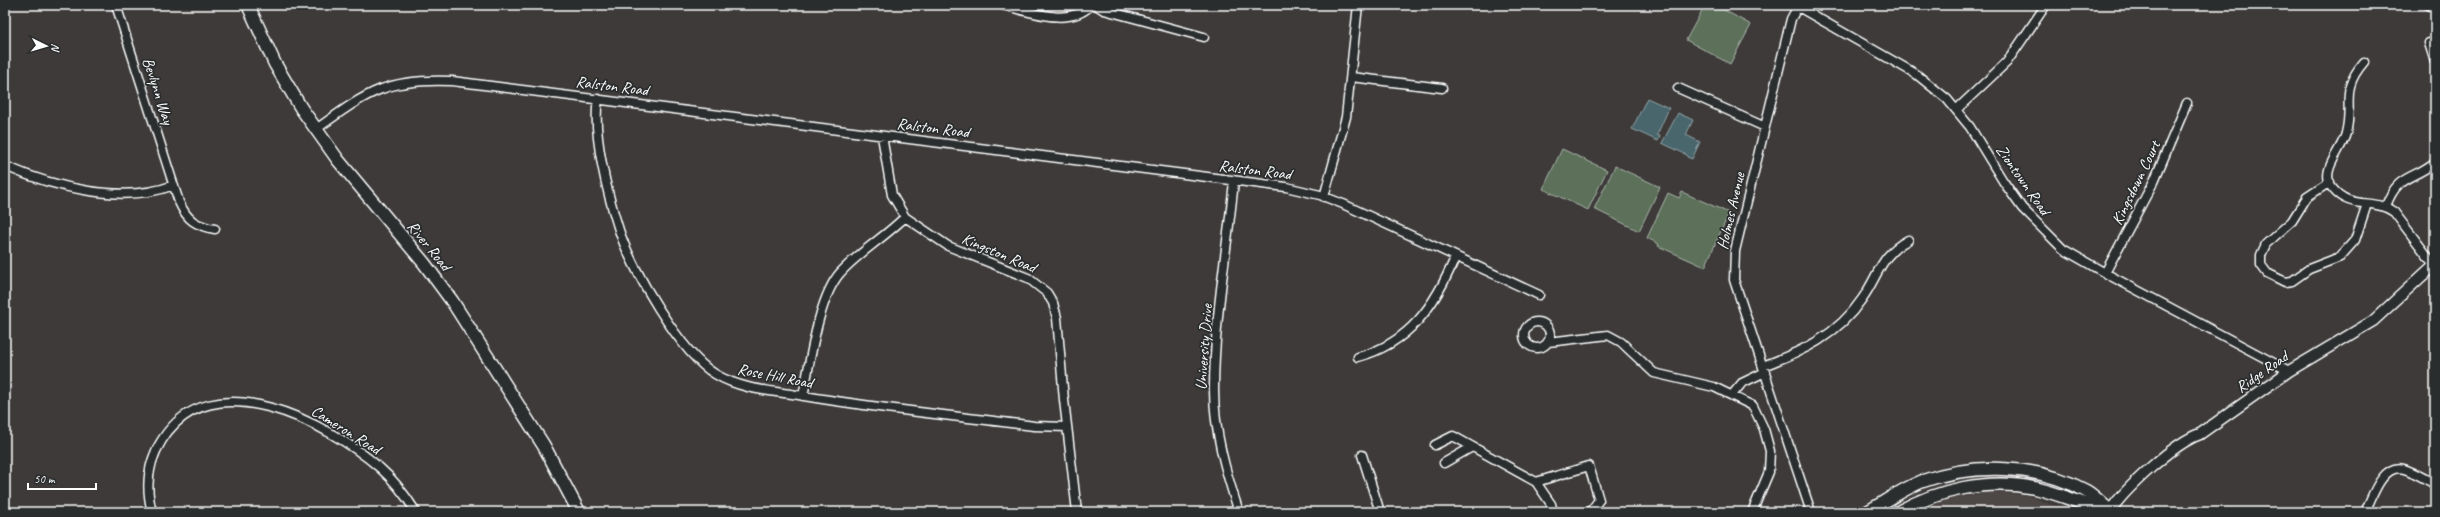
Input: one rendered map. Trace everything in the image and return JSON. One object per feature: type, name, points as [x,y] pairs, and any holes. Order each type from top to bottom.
[{"type":"main road","name":"River Road","points":[[248,5],[275,64],[315,130],[452,301],[544,446],[579,512]]},
{"type":"main road","points":[[1867,512],[1922,481],[1961,471],[1990,469],[2030,472],[2056,479],[2086,491],[2111,512]]},
{"type":"main road","points":[[1898,512],[1921,500],[1957,489],[1999,486],[2034,488],[2089,507],[2111,512]]},
{"type":"street","name":"Bevlynn Way","points":[[116,5],[179,202],[189,219],[196,225],[215,229]]},
{"type":"street","points":[[1002,5],[1050,16],[1067,17],[1084,11],[1091,5]]},
{"type":"street","points":[[1096,5],[1104,10],[1204,37]]},
{"type":"street","points":[[1324,197],[1341,143],[1351,77],[1358,5]]},
{"type":"street","points":[[1956,110],[1986,85],[2007,62],[2046,5]]},
{"type":"street","points":[[2428,5],[2435,9]]},
{"type":"street","name":"Ziontown Road","points":[[1796,6],[1916,74],[1930,84],[1956,110],[1970,127],[2003,181],[2034,222],[2063,249],[2106,274],[2289,371]]},
{"type":"street","name":"Holmes Avenue","points":[[1796,6],[1791,19],[1734,262],[1734,280],[1811,512]]},
{"type":"street","points":[[2429,44],[2435,62]]},
{"type":"street","points":[[2364,62],[2349,87],[2346,132],[2329,168],[2332,188],[2348,202],[2386,206],[2397,216],[2435,265]]},
{"type":"street","points":[[1351,77],[1442,88]]},
{"type":"street","name":"Ralston Road","points":[[315,130],[368,95],[394,84],[406,82],[452,81],[1286,187],[1324,197],[1454,258],[1539,295]]},
{"type":"street","points":[[1678,88],[1765,127]]},
{"type":"street","name":"Rose Hill Road","points":[[598,99],[597,126],[604,170],[623,242],[643,282],[681,342],[698,362],[724,379],[752,388],[1034,426],[1067,427]]},
{"type":"street","name":"Kingsdown Court","points":[[2106,274],[2154,181],[2187,103]]},
{"type":"street","name":"Kingston Road","points":[[882,136],[892,195],[905,217],[948,246],[1028,278],[1047,293],[1053,303],[1057,318],[1067,427],[1077,512]]},
{"type":"street","points":[[2386,206],[2393,190],[2402,180],[2435,162]]},
{"type":"street","points":[[5,166],[31,178],[54,184],[100,192],[136,193],[174,186]]},
{"type":"street","name":"University Drive","points":[[1234,181],[1216,338],[1214,391],[1222,454],[1239,512]]},
{"type":"street","points":[[2330,182],[2307,197],[2292,221],[2266,244],[2261,255],[2261,265],[2267,273],[2285,282],[2292,281],[2309,269],[2340,256],[2355,240],[2367,204]]},
{"type":"street","points":[[803,396],[816,334],[834,281],[859,255],[890,232],[905,217]]},
{"type":"street","points":[[1732,395],[1742,383],[1764,369],[1809,348],[1840,326],[1863,298],[1888,253],[1908,240]]},
{"type":"street","points":[[1358,358],[1375,353],[1399,337],[1423,317],[1437,297],[1454,258]]},
{"type":"street","name":"Ridge Road","points":[[2111,512],[2126,490],[2163,460],[2289,371],[2373,321],[2435,265]]},
{"type":"street","points":[[1548,342],[1608,335],[1621,342],[1654,373],[1714,387],[1753,406],[1764,429],[1770,451],[1769,472],[1752,512]]},
{"type":"street","name":"Cameron Road","points":[[152,512],[148,479],[153,455],[160,443],[175,422],[187,414],[218,404],[256,405],[293,414],[314,424],[349,444],[381,469],[396,484],[416,512]]},
{"type":"street","points":[[1435,445],[1453,436],[1536,482],[1551,504],[1553,512]]},
{"type":"street","points":[[1444,463],[1472,447]]},
{"type":"street","points":[[1362,455],[1380,512]]},
{"type":"street","points":[[1536,482],[1589,466],[1599,500],[1590,512]]},
{"type":"street","points":[[2365,512],[2384,476],[2395,469],[2405,469],[2435,484]]},
{"type":"shaded area","points":[[1990,492],[2026,495],[2071,512],[1914,512],[1948,499]]},
{"type":"green space","points":[[1705,5],[1715,5],[1751,25],[1730,64],[1686,40]]},
{"type":"green space","points":[[1562,149],[1607,170],[1588,210],[1543,189]]},
{"type":"green space","points":[[1615,166],[1660,187],[1639,231],[1594,209]]},
{"type":"green space","points":[[1682,192],[1729,213],[1705,267],[1658,246],[1659,244],[1647,238],[1668,193],[1679,198]]},
{"type":"water","points":[[1647,98],[1669,108],[1657,135],[1660,136],[1658,141],[1632,129]]},
{"type":"water","points":[[1678,113],[1693,120],[1686,135],[1700,142],[1692,159],[1662,143]]}]
